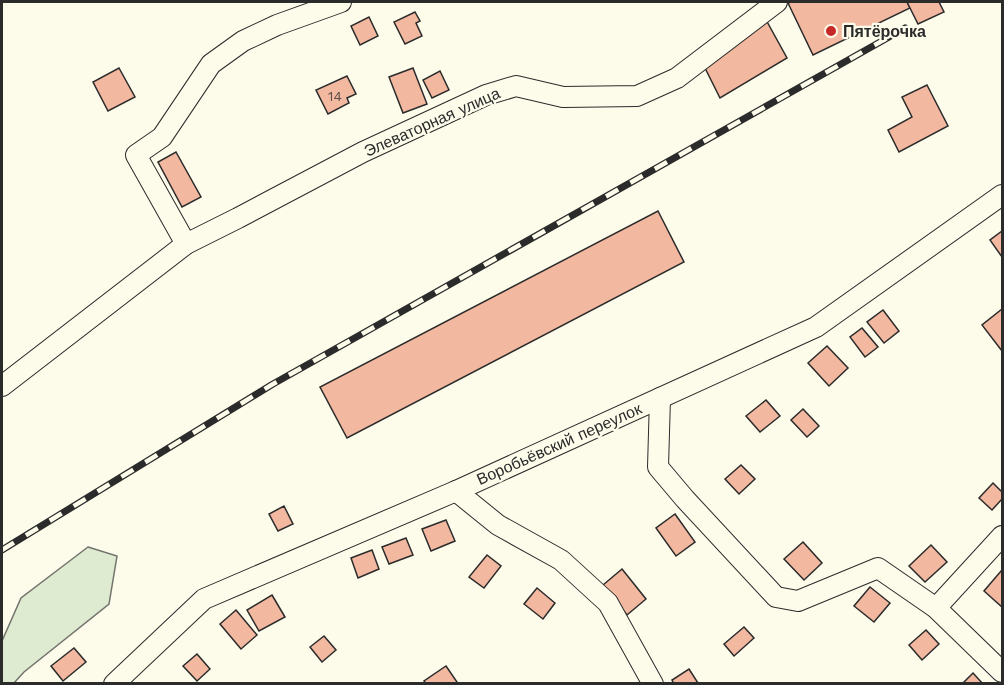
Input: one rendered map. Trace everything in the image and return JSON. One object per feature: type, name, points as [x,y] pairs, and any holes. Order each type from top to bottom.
[{"type":"street","points":[[186,244],[136,155],[162,137],[211,64],[243,41],[277,25],[341,2]]},
{"type":"street","name":"Элеваторная улица","points":[[2,386],[186,244],[363,152],[486,95],[516,86],[563,97],[637,96],[677,78],[777,2]]},
{"type":"street","name":"Воробьёвский переулок","points":[[114,684],[204,599],[456,491],[816,327],[1002,195]]},
{"type":"street","points":[[660,398],[658,467],[776,597],[798,601],[878,568],[936,608],[1002,672]]},
{"type":"street","points":[[456,491],[498,525],[561,560],[608,603],[653,684]]},
{"type":"street","points":[[936,608],[1002,536]]},
{"type":"green space","points":[[88,547],[117,556],[109,604],[24,672],[14,683],[2,683],[2,641],[21,598]]},
{"type":"building","name":"Пятёрочка","points":[[907,2],[910,8],[813,55],[788,3]]},
{"type":"building","points":[[907,2],[939,2],[944,12],[918,24]]},
{"type":"building","points":[[415,12],[420,21],[416,23],[422,36],[405,44],[394,22]]},
{"type":"building","points":[[369,17],[378,36],[360,45],[351,26]]},
{"type":"building","points":[[765,18],[787,58],[720,98],[703,64]]},
{"type":"building","points":[[119,68],[135,97],[108,111],[93,82]]},
{"type":"building","points":[[413,68],[427,104],[403,113],[389,77]]},
{"type":"building","points":[[440,71],[449,90],[432,98],[423,80]]},
{"type":"building","points":[[347,76],[356,94],[347,98],[349,103],[328,114],[316,90]]},
{"type":"building","points":[[927,85],[948,126],[899,152],[888,130],[912,117],[902,97]]},
{"type":"building","points":[[176,152],[201,197],[182,207],[158,162]]},
{"type":"building","points":[[658,211],[684,262],[347,438],[320,387]]},
{"type":"building","points":[[1002,231],[1002,257],[990,240]]},
{"type":"building","points":[[1002,309],[1002,351],[982,325]]},
{"type":"building","points":[[883,310],[899,331],[884,343],[867,322]]},
{"type":"building","points":[[862,328],[878,347],[865,357],[850,337]]},
{"type":"building","points":[[827,346],[848,368],[829,386],[808,363]]},
{"type":"building","points":[[766,400],[780,416],[760,432],[746,416]]},
{"type":"building","points":[[803,409],[819,426],[807,437],[791,420]]},
{"type":"building","points":[[741,465],[755,479],[739,494],[725,479]]},
{"type":"building","points":[[993,483],[1002,492],[1002,499],[992,510],[979,498]]},
{"type":"building","points":[[284,506],[293,524],[278,531],[269,514]]},
{"type":"building","points":[[675,514],[695,542],[676,556],[656,528]]},
{"type":"building","points":[[446,520],[455,541],[431,551],[422,529]]},
{"type":"building","points":[[406,538],[413,555],[389,564],[382,547]]},
{"type":"building","points":[[803,542],[822,563],[804,580],[784,559]]},
{"type":"building","points":[[931,545],[947,562],[925,582],[909,566]]},
{"type":"building","points":[[372,550],[379,569],[358,578],[351,558]]},
{"type":"building","points":[[487,555],[501,566],[484,588],[469,577]]},
{"type":"building","points":[[622,569],[646,599],[627,615],[603,585]]},
{"type":"building","points":[[1001,571],[1002,573],[1002,607],[984,591]]},
{"type":"building","points":[[870,587],[890,603],[874,622],[854,606]]},
{"type":"building","points":[[537,588],[555,603],[543,619],[524,604]]},
{"type":"building","points":[[272,595],[285,617],[259,631],[247,610]]},
{"type":"building","points":[[236,610],[257,635],[241,649],[220,624]]},
{"type":"building","points":[[744,627],[754,638],[734,656],[724,644]]},
{"type":"building","points":[[926,630],[939,644],[922,660],[909,645]]},
{"type":"building","points":[[324,636],[336,650],[322,662],[310,647]]},
{"type":"building","points":[[74,648],[86,662],[63,681],[51,666]]},
{"type":"building","points":[[197,654],[210,669],[197,681],[183,666]]},
{"type":"building","points":[[446,666],[457,682],[454,684],[426,684],[424,681]]},
{"type":"building","points":[[689,669],[698,683],[674,684],[672,680]]},
{"type":"building","points":[[973,673],[983,684],[962,684]]},
{"type":"railway","points":[[2,550],[273,384],[905,28]]},
{"type":"place","name":"Пятёрочка","points":[[831,31]]}]
